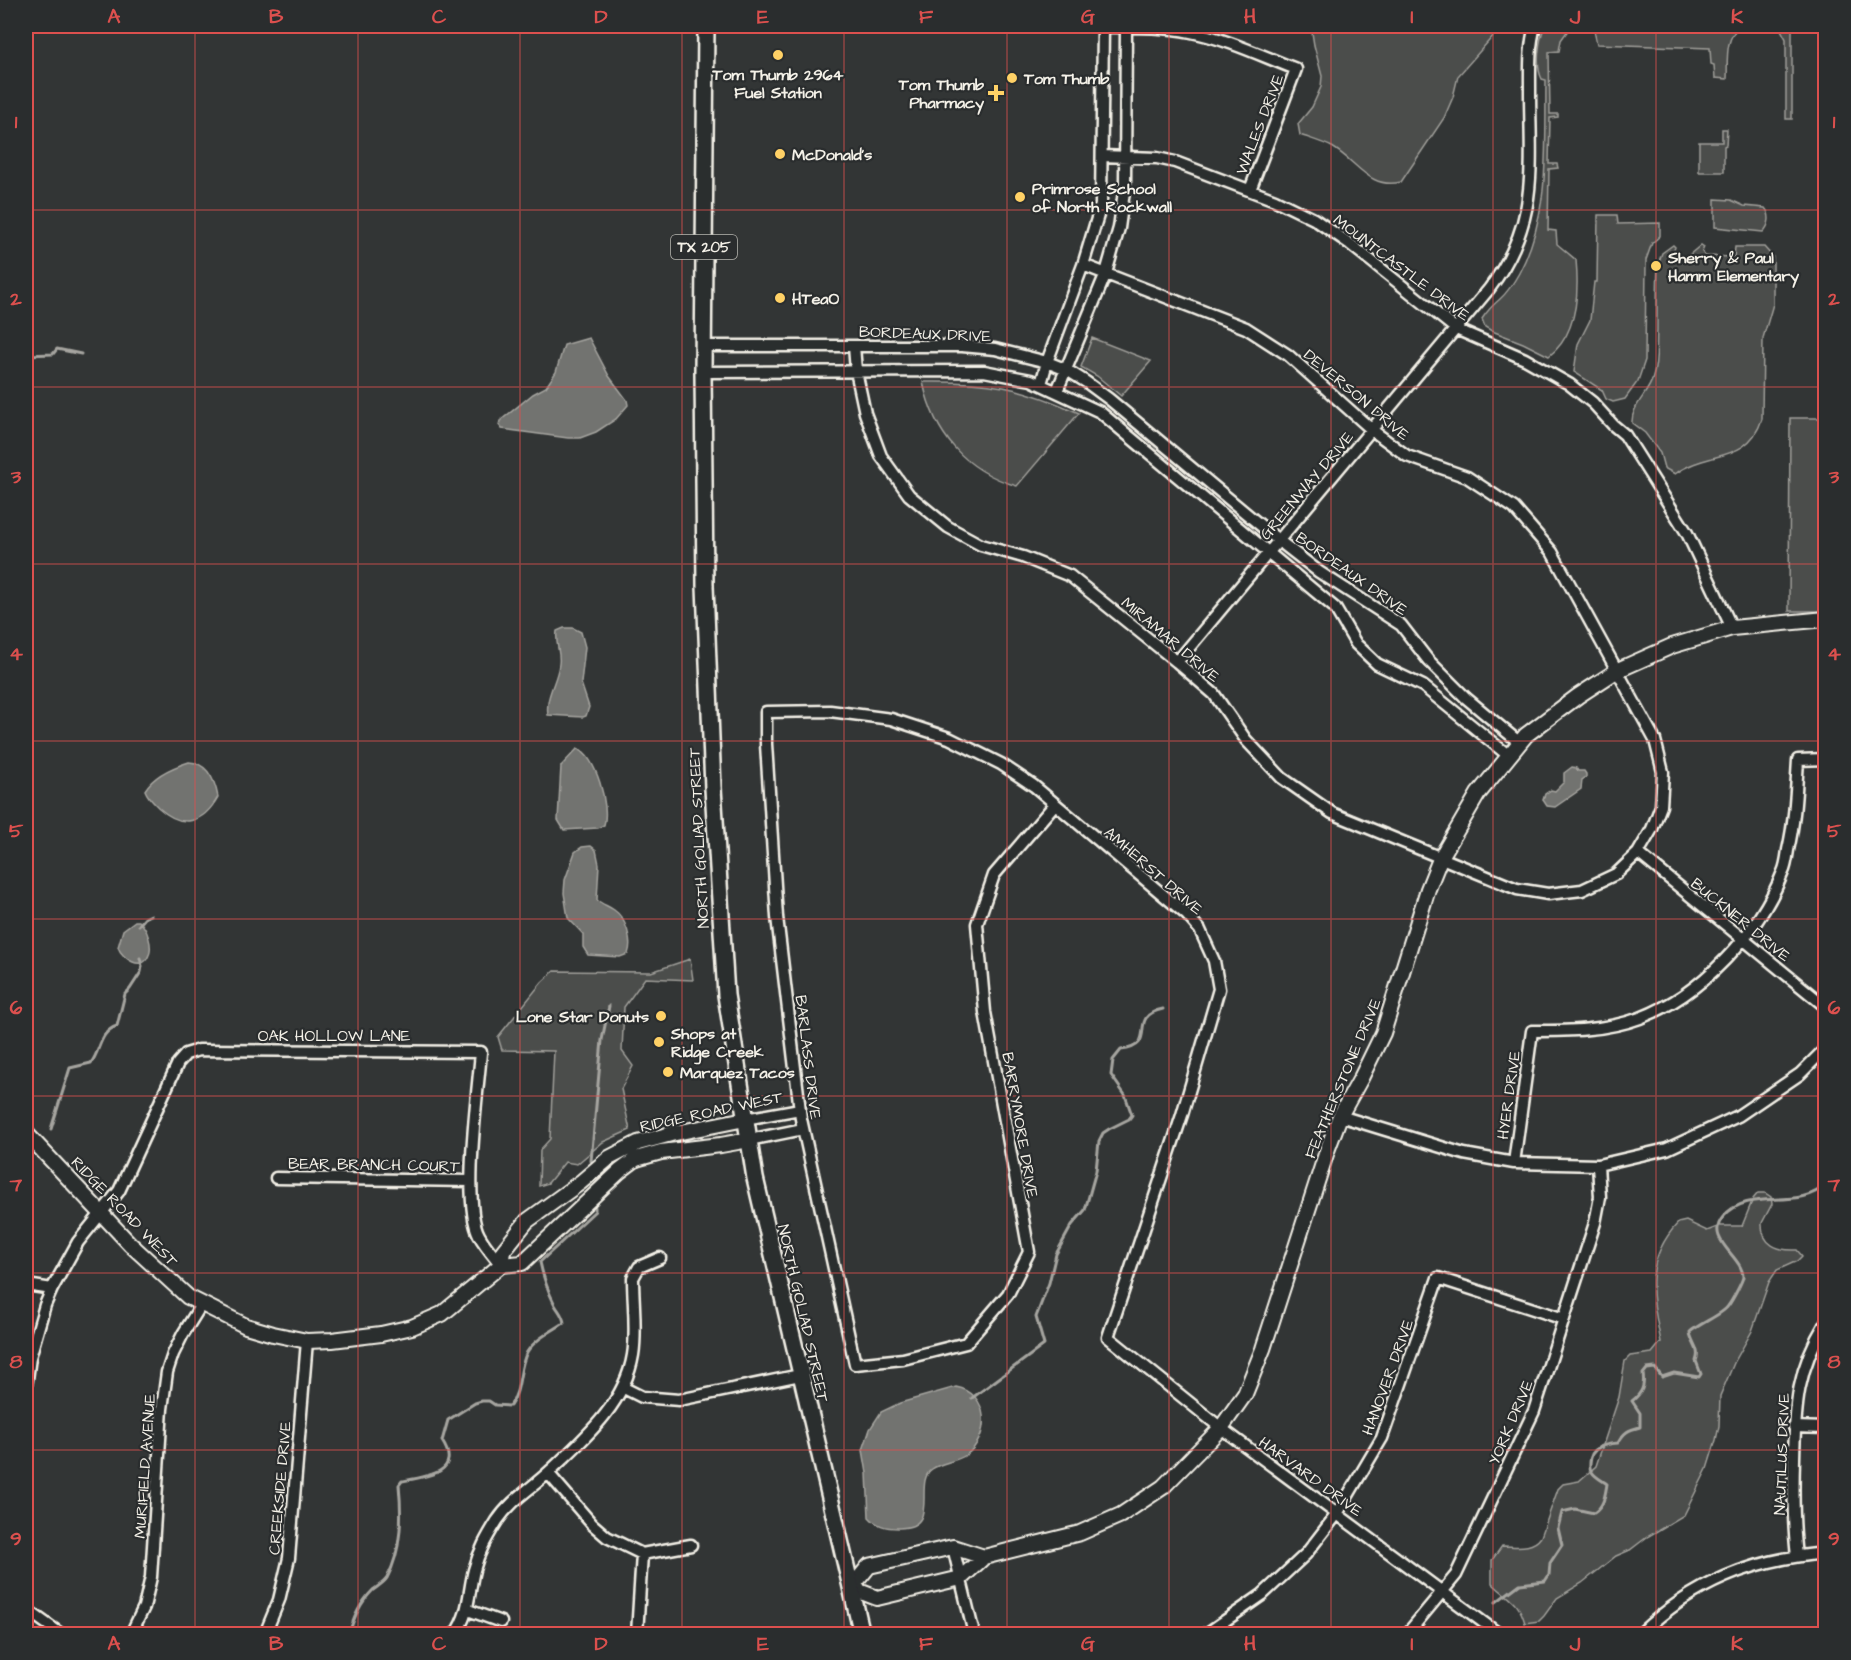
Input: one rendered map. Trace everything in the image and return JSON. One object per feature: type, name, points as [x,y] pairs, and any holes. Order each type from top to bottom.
[{"type":"main road","name":"NORTH GOLIAD STREET","points":[[706,26],[703,346],[705,614],[722,949],[732,1039],[766,1230],[862,1635]]},
{"type":"street","points":[[1041,384],[1083,265],[1101,205],[1103,26],[1126,26],[1125,184],[1119,228],[1106,273],[1057,391]]},
{"type":"street","name":"WALES DRIVE","points":[[1126,26],[1163,27],[1192,32],[1219,39],[1296,69],[1250,190]]},
{"type":"street","name":"GREENWAY DRIVE","points":[[1177,662],[1372,430],[1503,269],[1515,247],[1530,195],[1531,46],[1535,26]]},
{"type":"street","name":"MOUNTCASTLE DRIVE","points":[[1102,156],[1157,158],[1175,162],[1275,200],[1314,219],[1350,244],[1456,328],[1525,359],[1569,384],[1593,403],[1625,435],[1687,533],[1732,628]]},
{"type":"street","name":"DEVERSON DRIVE","points":[[1083,265],[1246,328],[1288,355],[1372,430],[1407,456],[1467,477],[1514,508],[1552,552],[1655,740],[1663,772],[1661,806],[1652,829],[1638,853]]},
{"type":"street","name":"BORDEAUX DRIVE","points":[[703,346],[962,346],[995,350],[1047,362],[1067,370],[1109,399],[1319,572],[1401,625],[1428,660],[1466,698],[1520,743]]},
{"type":"street","name":"MIRAMAR DRIVE","points":[[854,346],[856,371],[865,413],[881,456],[909,495],[948,527],[981,545],[1023,557],[1070,576],[1214,694],[1246,740],[1282,778],[1332,813],[1517,889],[1548,894],[1582,890],[1616,874],[1638,853]]},
{"type":"street","name":"BORDEAUX DRIVE","points":[[703,372],[984,371],[1014,376],[1057,391],[1100,412],[1267,553],[1303,580],[1335,608],[1356,644],[1377,664],[1423,686],[1509,756]]},
{"type":"street","points":[[1173,473],[1184,462]]},
{"type":"street","name":"FEATHERSTONE DRIVE","points":[[851,1588],[877,1598],[961,1578],[984,1557],[1080,1533],[1121,1515],[1163,1487],[1221,1428],[1245,1395],[1263,1349],[1340,1116],[1383,1032],[1428,889],[1440,859],[1478,794],[1526,735],[1578,696],[1618,670],[1672,646],[1732,628],[1826,619]]},
{"type":"street","name":"AMHERST DRIVE","points":[[766,712],[830,711],[891,719],[949,738],[1001,764],[1034,786],[1187,915],[1200,930],[1214,961],[1219,989],[1182,1115],[1108,1337]]},
{"type":"street","name":"BARLASS DRIVE","points":[[766,712],[777,917],[800,1109],[855,1364]]},
{"type":"street","points":[[1743,940],[1764,910],[1784,871],[1795,817],[1798,760],[1826,759]]},
{"type":"street","name":"BARRYMORE DRIVE","points":[[855,1364],[903,1359],[966,1343],[1008,1294],[1029,1252],[985,1012],[977,924],[994,875],[1055,804]]},
{"type":"street","name":"BUCKNER DRIVE","points":[[1638,853],[1826,1007]]},
{"type":"street","name":"HYER DRIVE","points":[[1514,1163],[1532,1031],[1588,1030],[1640,1018],[1684,994],[1720,964],[1743,940]]},
{"type":"street","points":[[1340,1116],[1464,1154],[1514,1163],[1598,1166],[1667,1149],[1738,1116],[1800,1074],[1826,1048]]},
{"type":"street","name":"OAK HOLLOW LANE","points":[[101,1213],[119,1191],[178,1063],[186,1054],[199,1050],[481,1052],[471,1181]]},
{"type":"street","name":"RIDGE ROAD WEST","points":[[501,1265],[503,1251],[527,1221],[581,1182],[609,1158],[638,1143],[657,1138],[800,1109]]},
{"type":"street","name":"RIDGE ROAD WEST","points":[[26,1132],[101,1213],[188,1298],[246,1326],[307,1341],[381,1334],[420,1324],[442,1314],[501,1265],[522,1263],[636,1159],[661,1152],[722,1145],[803,1129]]},
{"type":"street","points":[[657,1138],[661,1152]]},
{"type":"street","name":"YORK DRIVE","points":[[1407,1635],[1456,1575],[1534,1411],[1595,1223],[1600,1197],[1598,1166]]},
{"type":"street","name":"BEAR BRANCH COURT","points":[[276,1178],[471,1181]]},
{"type":"street","points":[[471,1181],[472,1213],[478,1235],[501,1265]]},
{"type":"street","points":[[26,1387],[30,1357],[45,1305],[78,1242],[101,1213]]},
{"type":"street","points":[[455,1635],[468,1610],[474,1570],[482,1546],[500,1517],[524,1491],[548,1473],[601,1420],[624,1388],[633,1354],[633,1278],[639,1267],[660,1258]]},
{"type":"street","name":"HANOVER DRIVE","points":[[1206,1635],[1262,1595],[1306,1554],[1337,1514],[1382,1438],[1438,1278],[1564,1318]]},
{"type":"street","points":[[26,1287],[52,1289]]},
{"type":"street","name":"MURIFIELD AVENUE","points":[[130,1635],[144,1607],[151,1577],[162,1409],[167,1372],[183,1334],[201,1305]]},
{"type":"street","name":"NAUTILUS DRIVE","points":[[1797,1556],[1792,1510],[1796,1402],[1802,1373],[1826,1322]]},
{"type":"street","name":"HARVARD DRIVE","points":[[1108,1337],[1221,1428],[1499,1635]]},
{"type":"street","name":"CREEKSIDE DRIVE","points":[[265,1635],[279,1600],[289,1558],[307,1341]]},
{"type":"street","points":[[624,1388],[642,1397],[679,1400],[800,1375]]},
{"type":"street","points":[[1794,1427],[1826,1428]]},
{"type":"street","points":[[548,1473],[592,1524],[607,1537],[642,1554],[691,1545]]},
{"type":"street","points":[[953,1547],[974,1635]]},
{"type":"street","points":[[851,1588],[869,1566],[953,1547],[984,1557]]},
{"type":"street","points":[[1640,1635],[1651,1624],[1692,1594],[1720,1578],[1745,1568],[1797,1556],[1826,1553]]},
{"type":"street","points":[[637,1635],[642,1554]]},
{"type":"street","points":[[26,1609],[61,1635]]},
{"type":"street","points":[[468,1610],[501,1622]]},
{"type":"shaded area","points":[[1311,26],[1502,26],[1458,76],[1453,97],[1444,118],[1401,182],[1390,183],[1372,178],[1332,147],[1300,135],[1298,124],[1312,107],[1321,87],[1322,76]]},
{"type":"shaded area","points":[[1545,26],[1571,26],[1561,40],[1559,51],[1549,52],[1550,114],[1558,114],[1558,117],[1550,118],[1549,164],[1557,164],[1558,168],[1549,169],[1548,230],[1556,231],[1557,244],[1576,260],[1577,272],[1576,299],[1571,325],[1558,347],[1549,356],[1492,331],[1485,327],[1482,319],[1515,280],[1537,227],[1544,179],[1546,80],[1542,79],[1540,74],[1538,60]]},
{"type":"shaded area","points":[[1593,26],[1740,26],[1729,43],[1727,79],[1715,78],[1710,48],[1597,44]]},
{"type":"shaded area","points":[[1779,26],[1792,26],[1792,119],[1786,119],[1786,39]]},
{"type":"shaded area","points":[[1722,129],[1727,129],[1724,146],[1724,172],[1699,172],[1699,142],[1722,142]]},
{"type":"shaded area","points":[[1715,199],[1731,200],[1744,206],[1765,208],[1769,217],[1767,226],[1763,232],[1715,227]]},
{"type":"shaded area","points":[[1598,215],[1617,215],[1618,224],[1660,223],[1660,236],[1652,243],[1646,260],[1645,360],[1638,381],[1625,399],[1613,402],[1606,399],[1602,390],[1574,372],[1578,344],[1590,320],[1594,282],[1597,282]]},
{"type":"shaded area","points":[[1673,245],[1674,250],[1683,260],[1701,245],[1704,247],[1702,252],[1705,256],[1734,257],[1735,247],[1764,247],[1773,257],[1773,304],[1763,338],[1762,419],[1756,433],[1737,450],[1687,467],[1675,474],[1664,468],[1660,453],[1645,433],[1632,423],[1634,411],[1651,383],[1655,371],[1658,264],[1662,253]]},
{"type":"shaded area","points":[[589,338],[609,376],[627,400],[628,405],[616,419],[596,432],[580,438],[502,429],[499,425],[500,421],[533,394],[546,387],[556,372],[564,345]]},
{"type":"shaded area","points":[[1092,338],[1151,361],[1121,396],[1097,376],[1081,367]]},
{"type":"shaded area","points":[[923,382],[985,384],[1003,387],[1039,397],[1079,413],[1017,486],[982,471],[955,448],[935,418]]},
{"type":"shaded area","points":[[1790,418],[1825,418],[1825,611],[1789,611]]},
{"type":"shaded area","points":[[573,628],[581,632],[585,647],[581,683],[589,707],[586,716],[583,717],[548,715],[548,702],[559,664],[557,631]]},
{"type":"shaded area","points":[[577,749],[584,753],[590,761],[600,782],[605,807],[604,825],[598,828],[564,830],[558,820],[561,766]]},
{"type":"shaded area","points":[[189,762],[206,769],[213,779],[218,797],[206,813],[199,818],[184,821],[168,815],[159,808],[145,790],[170,769]]},
{"type":"shaded area","points":[[1572,767],[1586,774],[1582,780],[1581,789],[1555,807],[1547,806],[1543,800],[1545,794],[1551,790],[1555,791],[1564,782],[1564,773]]},
{"type":"shaded area","points":[[591,846],[596,850],[599,864],[597,900],[614,910],[622,918],[627,930],[630,943],[628,954],[620,957],[588,955],[583,947],[583,934],[568,918],[564,893],[565,880],[575,852],[582,847]]},
{"type":"shaded area","points":[[135,921],[142,924],[150,943],[150,953],[141,963],[132,962],[118,947],[123,930]]},
{"type":"shaded area","points":[[690,959],[693,980],[645,978],[624,1007],[622,1051],[633,1066],[621,1089],[630,1130],[603,1142],[577,1164],[565,1162],[548,1183],[539,1186],[540,1150],[550,1139],[554,1051],[502,1050],[498,1037],[542,982],[554,971],[651,972]]},
{"type":"shaded area","points":[[1758,1193],[1765,1193],[1771,1197],[1772,1204],[1762,1223],[1764,1237],[1777,1248],[1797,1250],[1802,1256],[1797,1261],[1777,1270],[1769,1282],[1752,1331],[1734,1363],[1720,1396],[1716,1440],[1707,1469],[1684,1515],[1630,1550],[1616,1556],[1582,1583],[1557,1598],[1539,1621],[1525,1623],[1516,1604],[1492,1583],[1492,1560],[1502,1546],[1528,1546],[1537,1541],[1541,1537],[1558,1489],[1563,1484],[1579,1481],[1596,1466],[1619,1397],[1625,1361],[1630,1356],[1652,1353],[1661,1342],[1653,1294],[1653,1279],[1659,1251],[1678,1223],[1686,1221],[1707,1231],[1720,1226],[1742,1226],[1753,1199]]},
{"type":"shaded area","points":[[956,1387],[967,1391],[981,1406],[983,1427],[980,1438],[966,1455],[932,1469],[924,1484],[923,1513],[919,1521],[911,1526],[898,1528],[886,1527],[872,1520],[869,1517],[867,1473],[863,1450],[870,1429],[881,1412],[900,1403]]},
{"type":"waterway","points":[[26,355],[53,354],[57,349],[81,354]]},
{"type":"waterway","points":[[139,925],[151,915]]},
{"type":"waterway","points":[[51,1129],[70,1068],[91,1063],[107,1032],[117,1026],[125,994],[141,972],[140,958]]},
{"type":"waterway","points":[[591,1161],[602,1040],[609,1006]]},
{"type":"waterway","points":[[972,1398],[1044,1345],[1036,1317],[1049,1283],[1056,1254],[1072,1225],[1085,1210],[1096,1171],[1099,1141],[1103,1133],[1129,1119],[1132,1115],[1125,1095],[1111,1075],[1113,1060],[1121,1050],[1139,1043],[1146,1018],[1163,1009]]},
{"type":"waterway","points":[[1496,1602],[1520,1584],[1545,1581],[1549,1575],[1550,1563],[1562,1545],[1558,1528],[1562,1512],[1575,1509],[1594,1513],[1602,1504],[1607,1484],[1591,1471],[1591,1458],[1599,1447],[1618,1443],[1627,1432],[1640,1427],[1640,1413],[1632,1401],[1642,1389],[1643,1374],[1647,1369],[1655,1368],[1662,1377],[1674,1373],[1699,1377],[1701,1374],[1696,1361],[1697,1349],[1690,1332],[1716,1316],[1730,1304],[1743,1277],[1741,1269],[1718,1233],[1718,1225],[1723,1217],[1733,1208],[1746,1203],[1802,1197],[1826,1184]]},
{"type":"waterway","points":[[349,1634],[361,1605],[368,1595],[386,1580],[396,1556],[400,1533],[399,1485],[402,1481],[431,1475],[445,1467],[448,1460],[442,1441],[448,1420],[482,1401],[510,1406],[514,1400],[522,1366],[530,1347],[564,1323],[548,1289],[540,1262],[595,1211],[595,1207]]},
{"type":"place","name":"Tom Thumb 2964 Fuel Station","points":[[778,55]]},
{"type":"place","name":"Tom Thumb","points":[[1012,78]]},
{"type":"place","name":"Tom Thumb Pharmacy","points":[[996,93]]},
{"type":"place","name":"McDonald's","points":[[780,154]]},
{"type":"place","name":"Primrose School of North Rockwall","points":[[1020,197]]},
{"type":"place","name":"Sherry & Paul Hamm Elementary","points":[[1656,266]]},
{"type":"place","name":"HTeaO","points":[[780,298]]},
{"type":"place","name":"Lone Star Donuts","points":[[661,1016]]},
{"type":"place","name":"Shops at Ridge Creek","points":[[659,1042]]},
{"type":"place","name":"Marquez Tacos","points":[[668,1072]]}]
